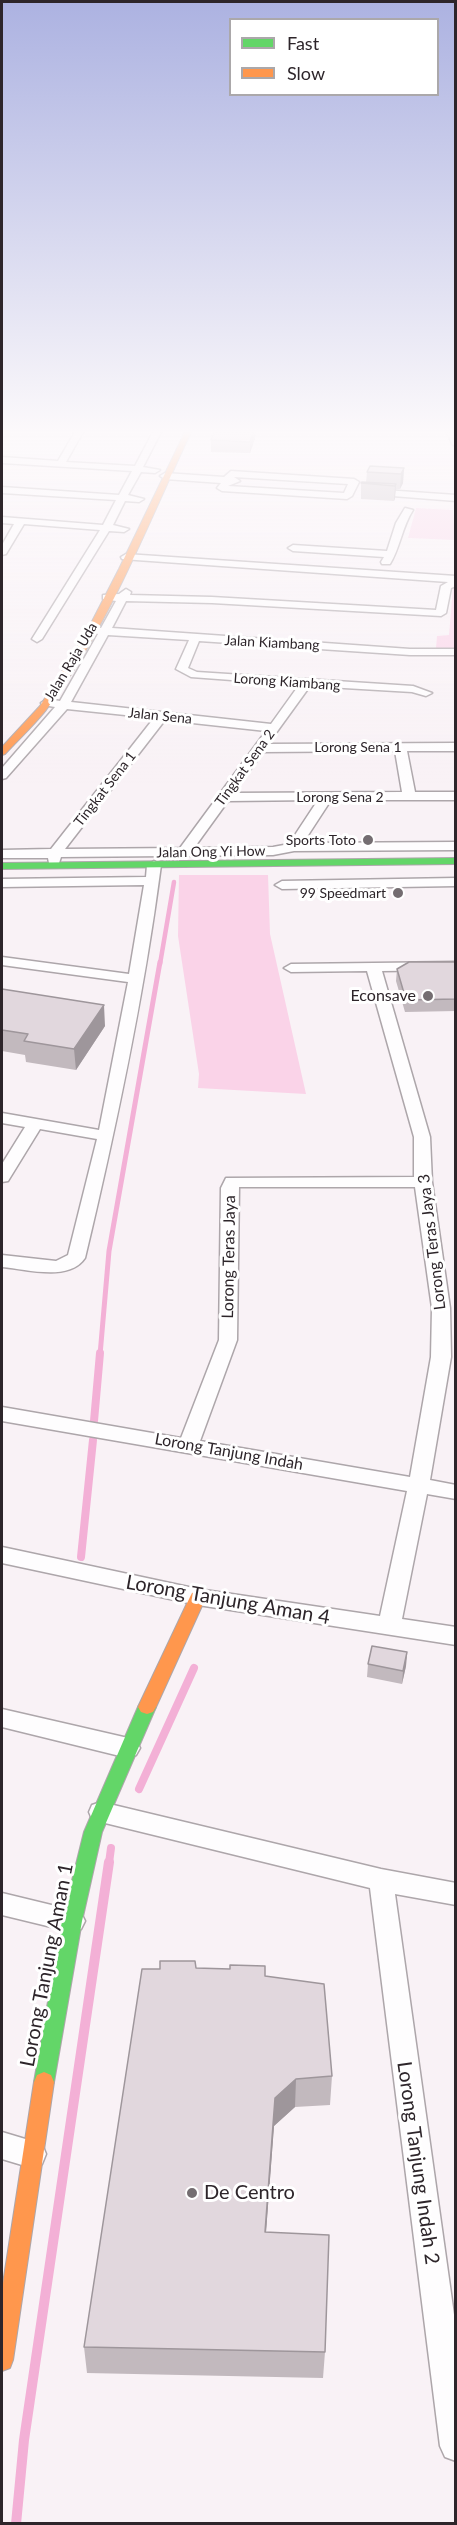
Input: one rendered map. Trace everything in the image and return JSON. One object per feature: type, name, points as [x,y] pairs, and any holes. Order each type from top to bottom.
[{"type":"main road","name":"Jalan Raja Uda","points":[[2,752],[47,703],[71,665],[109,594],[128,550]]},
{"type":"main road","points":[[52,663],[71,665]]},
{"type":"main road","name":"Jalan Ong Yi How","points":[[2,866],[54,859],[154,873],[273,857],[456,861]]},
{"type":"main road","name":"Lorong Tanjung Aman 1","points":[[2,2360],[32,2154],[72,1921],[93,1832],[128,1748],[198,1597]]},
{"type":"street","points":[[37,639],[93,550]]},
{"type":"street","points":[[323,550],[392,554]]},
{"type":"street","points":[[380,574],[394,550]]},
{"type":"street","points":[[126,557],[456,580]]},
{"type":"street","points":[[109,594],[190,601],[441,613],[446,586],[456,580]]},
{"type":"street","name":"Jalan Raja Uda","points":[[2,776],[64,705],[125,595]]},
{"type":"street","name":"Jalan Kiambang","points":[[90,630],[410,652],[456,652]]},
{"type":"street","name":"Lorong Kiambang","points":[[195,638],[182,669],[195,675],[413,690],[426,693]]},
{"type":"street","name":"Tingkat Sena 2","points":[[184,852],[306,684]]},
{"type":"street","name":"Jalan Sena","points":[[47,703],[274,728]]},
{"type":"street","name":"Tingkat Sena 1","points":[[54,859],[162,716]]},
{"type":"street","points":[[400,747],[409,797]]},
{"type":"street","name":"Lorong Sena 1","points":[[260,748],[456,747]]},
{"type":"street","name":"Lorong Sena 2","points":[[224,797],[456,796]]},
{"type":"street","points":[[294,848],[327,797]]},
{"type":"street","name":"Jalan Ong Yi How","points":[[2,854],[54,859],[184,852],[273,857],[294,848],[456,846]]},
{"type":"street","points":[[2,883],[154,873],[106,1136],[76,1258],[59,1266],[2,1260]]},
{"type":"street","points":[[282,885],[456,882]]},
{"type":"street","points":[[2,961],[136,979]]},
{"type":"street","points":[[291,968],[456,966]]},
{"type":"street","name":"Lorong Teras Jaya 3","points":[[373,967],[422,1137],[423,1182],[448,1308],[419,1485],[389,1627]]},
{"type":"street","points":[[2,1118],[106,1136]]},
{"type":"street","points":[[2,1177],[35,1124]]},
{"type":"street","name":"Lorong Teras Jaya","points":[[188,1445],[228,1340],[232,1182],[423,1182]]},
{"type":"street","name":"Lorong Tanjung Indah","points":[[2,1414],[456,1492]]},
{"type":"street","name":"Lorong Tanjung Aman 4","points":[[2,1555],[198,1597],[456,1636]]},
{"type":"street","points":[[2,1718],[128,1748]]},
{"type":"street","points":[[101,1812],[381,1880],[456,1894]]},
{"type":"street","name":"Lorong Tanjung Indah 2","points":[[381,1880],[456,2446]]},
{"type":"street","points":[[2,1904],[72,1921]]},
{"type":"street","points":[[2,2146],[32,2154]]},
{"type":"shaded area","points":[[453,587],[455,587],[455,648],[436,648],[437,636],[449,635]]},
{"type":"shaded area","points":[[179,875],[268,875],[270,934],[306,1094],[198,1088],[199,1074],[178,936]]},
{"type":"building","name":"Econsave","points":[[409,962],[456,962],[456,999],[406,1000],[397,969]]},
{"type":"building","points":[[2,989],[104,1005],[74,1049],[24,1041],[28,1034],[2,1030]]},
{"type":"building","points":[[372,1646],[407,1652],[403,1671],[368,1664]]},
{"type":"building","name":"De Centro","points":[[160,1961],[195,1961],[196,1968],[230,1969],[230,1965],[265,1966],[265,1976],[324,1984],[332,2076],[296,2079],[275,2098],[265,2232],[329,2235],[325,2352],[84,2347],[142,1969],[160,1969]]},
{"type":"waterway","points":[[160,964],[174,882]]},
{"type":"waterway","points":[[100,1355],[109,1251],[160,962]]},
{"type":"waterway","points":[[94,1421],[100,1353]]},
{"type":"waterway","points":[[81,1557],[93,1440]]},
{"type":"waterway","points":[[139,1789],[194,1668]]},
{"type":"waterway","points":[[109,1863],[111,1848]]},
{"type":"waterway","points":[[16,2524],[24,2440],[109,1862]]},
{"type":"traffic: fast","points":[[2,866],[456,861]]},
{"type":"traffic: fast","points":[[44,2082],[72,1921],[93,1832],[147,1707]]},
{"type":"traffic: slow","points":[[2,752],[43,708],[69,669],[88,637],[132,550]]},
{"type":"traffic: slow","points":[[147,1707],[198,1597]]},
{"type":"traffic: slow","points":[[2,2360],[44,2082]]},
{"type":"place","name":"Sports Toto","points":[[368,840]]},
{"type":"place","name":"99 Speedmart","points":[[398,893]]},
{"type":"place","name":"Econsave","points":[[428,996]]},
{"type":"place","name":"De Centro","points":[[192,2193]]}]
